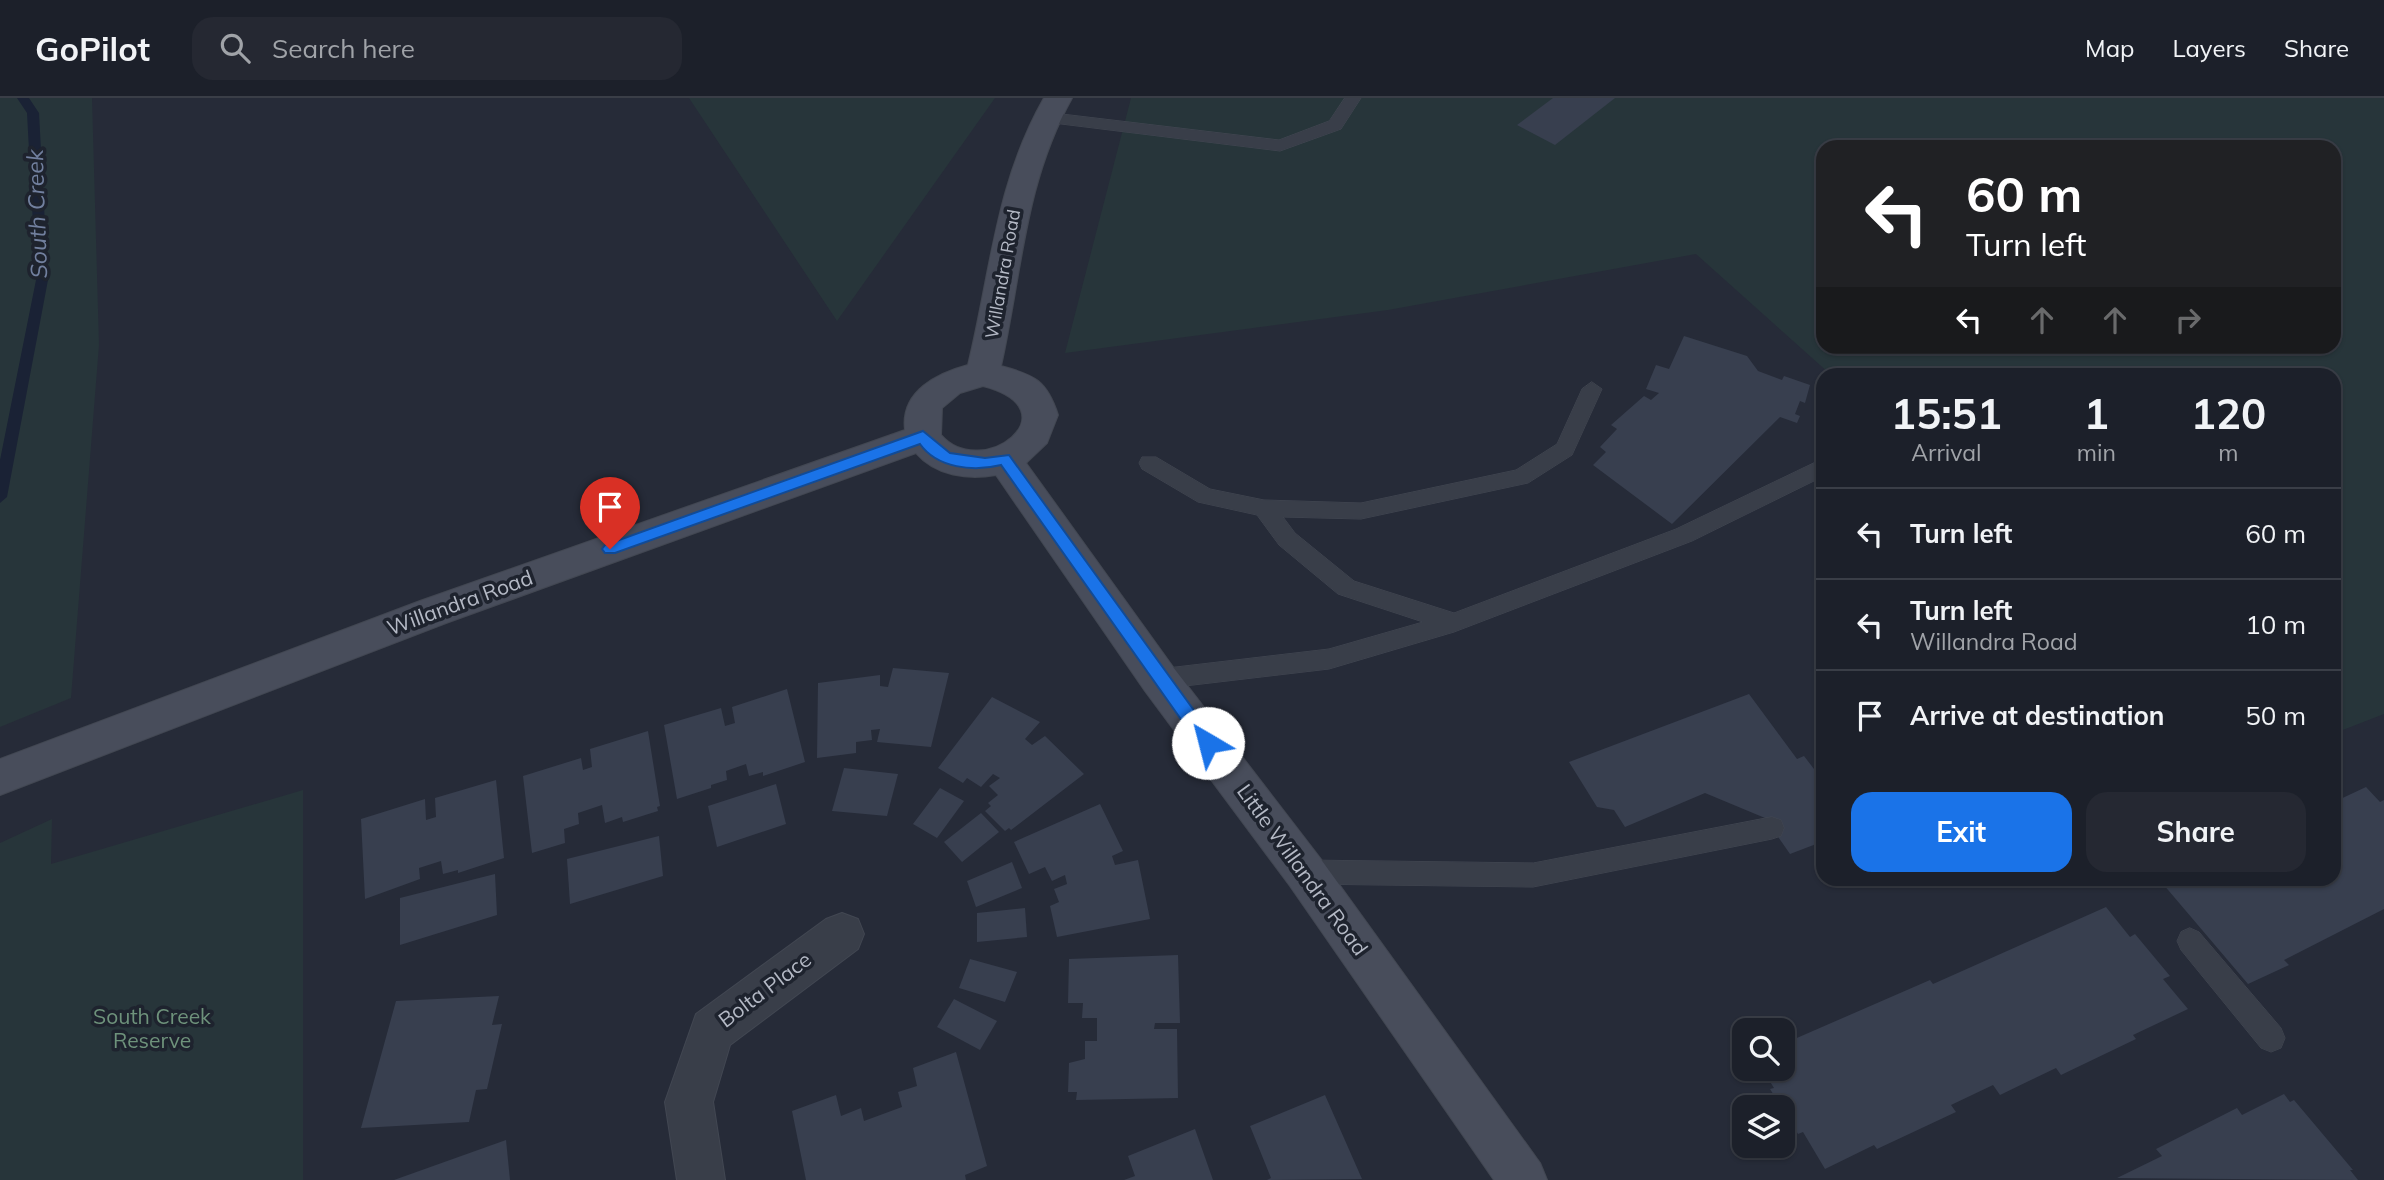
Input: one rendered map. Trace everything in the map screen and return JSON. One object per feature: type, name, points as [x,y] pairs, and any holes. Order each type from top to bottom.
[{"type":"main road","name":"Willandra Road","points":[[984,374],[991,347],[1006,236],[1023,174],[1052,108]]},
{"type":"main road","points":[[984,374],[1021,383],[1034,393],[1041,407],[1041,421],[1035,437],[1022,449],[1004,459],[985,464],[946,458],[932,449],[923,437],[920,419],[927,402],[942,388],[961,378],[984,374]]},
{"type":"main road","name":"Willandra Road","points":[[0,777],[433,612],[923,437]]},
{"type":"main road","name":"Little Willandra Road","points":[[1004,459],[1159,679],[1305,872],[1523,1180]]},
{"type":"street","name":"Bolta Place","points":[[701,1180],[689,1102],[712,1030],[842,934]]},
{"type":"lane","points":[[1052,108],[1280,146],[1335,125],[1353,98]]},
{"type":"lane","points":[[1149,463],[1205,496],[1265,508],[1362,511],[1521,477],[1565,449],[1592,389]]},
{"type":"lane","points":[[1159,679],[1329,659],[1454,623],[1685,535],[1816,470]]},
{"type":"lane","points":[[1265,508],[1287,539],[1346,588],[1454,623]]},
{"type":"lane","points":[[1305,872],[1532,875],[1772,828]]},
{"type":"lane","points":[[2190,941],[2271,1038]]},
{"type":"green space","points":[[0,98],[92,98],[99,345],[71,698],[0,727]]},
{"type":"green space","points":[[689,98],[995,98],[837,321]]},
{"type":"green space","points":[[1131,98],[2384,98],[2384,714],[2341,731],[2341,368],[1823,368],[1696,254],[1388,310],[1065,353]]},
{"type":"green space","name":"South Creek Reserve","points":[[303,790],[303,1180],[0,1180],[0,843],[52,819],[51,864]]},
{"type":"building","points":[[1553,98],[1615,98],[1555,145],[1517,125]]},
{"type":"building","points":[[1684,336],[1747,356],[1758,371],[1782,380],[1784,376],[1810,385],[1805,403],[1800,401],[1795,414],[1800,416],[1797,423],[1780,417],[1672,524],[1593,465],[1606,452],[1600,447],[1617,429],[1611,425],[1644,396],[1651,400],[1659,393],[1646,389],[1656,365],[1669,369]]},
{"type":"building","points":[[893,668],[949,673],[931,747],[877,742],[880,729],[871,730],[872,740],[856,742],[856,753],[817,758],[818,683],[880,675],[880,686],[888,687]]},
{"type":"building","points":[[787,689],[805,762],[763,776],[763,772],[749,776],[746,764],[726,771],[727,780],[677,799],[664,725],[721,708],[725,726],[735,723],[732,707]]},
{"type":"building","points":[[1749,694],[1797,759],[1804,756],[1816,772],[1816,844],[1790,854],[1765,818],[1705,793],[1625,827],[1614,810],[1597,807],[1569,762]]},
{"type":"building","points":[[992,697],[1040,722],[1025,739],[1032,745],[1045,736],[1084,774],[1011,830],[1009,828],[1005,831],[985,811],[991,806],[988,803],[998,795],[989,786],[1000,778],[993,774],[981,787],[967,778],[963,783],[938,768]]},
{"type":"building","points":[[648,731],[660,806],[657,807],[658,811],[623,822],[622,817],[605,823],[602,805],[578,813],[579,824],[564,829],[565,843],[532,853],[523,776],[581,758],[583,770],[592,767],[590,749]]},
{"type":"building","points":[[844,768],[898,774],[887,816],[832,811]]},
{"type":"building","points":[[496,780],[504,858],[458,873],[458,870],[443,874],[441,861],[419,868],[420,879],[365,899],[361,819],[425,799],[426,820],[436,817],[435,798]]},
{"type":"building","points":[[776,784],[786,824],[717,847],[708,806]]},
{"type":"building","points":[[2366,787],[2380,802],[2384,800],[2384,909],[2284,960],[2289,965],[2248,984],[2165,886],[2341,886],[2341,799]]},
{"type":"building","points":[[940,788],[964,801],[937,838],[913,824]]},
{"type":"building","points":[[1100,804],[1123,851],[1112,856],[1115,865],[1138,860],[1150,919],[1057,937],[1050,906],[1059,902],[1054,889],[1067,884],[1065,875],[1052,881],[1045,867],[1029,874],[1014,842]]},
{"type":"building","points":[[981,813],[999,832],[962,862],[944,842]]},
{"type":"building","points":[[659,836],[663,876],[570,904],[567,859]]},
{"type":"building","points":[[1012,862],[1022,888],[976,907],[967,881]]},
{"type":"building","points":[[495,874],[497,915],[400,945],[400,898]]},
{"type":"building","points":[[2106,907],[2130,937],[2135,934],[2170,976],[2163,979],[2188,1009],[2133,1035],[2136,1039],[2061,1075],[2056,1068],[2000,1095],[1993,1085],[1951,1105],[1956,1112],[1877,1149],[1874,1145],[1825,1169],[1803,1132],[1798,1134],[1795,1129],[1795,1095],[1774,1095],[1770,1089],[1774,1088],[1770,1081],[1795,1081],[1795,1039],[1930,980],[1933,984]]},
{"type":"building","points":[[1025,908],[1027,937],[977,942],[977,913]]},
{"type":"building","points":[[1178,955],[1180,1023],[1155,1023],[1154,1029],[1177,1029],[1178,1098],[1076,1100],[1077,1092],[1068,1092],[1069,1063],[1085,1059],[1085,1041],[1097,1041],[1097,1018],[1082,1018],[1083,1003],[1068,1003],[1069,959]]},
{"type":"building","points":[[970,959],[1017,972],[1005,1002],[959,988]]},
{"type":"building","points":[[499,996],[492,1025],[502,1024],[487,1089],[476,1090],[469,1122],[361,1128],[396,1001]]},
{"type":"building","points":[[954,999],[997,1021],[980,1050],[937,1027]]},
{"type":"building","points":[[956,1052],[987,1166],[965,1175],[966,1180],[806,1180],[792,1111],[836,1095],[841,1116],[861,1108],[864,1121],[902,1107],[898,1092],[917,1086],[913,1068]]},
{"type":"building","points":[[2284,1094],[2290,1102],[2294,1100],[2353,1170],[2350,1170],[2358,1180],[2117,1178],[2162,1156],[2156,1149],[2237,1108],[2242,1115]]},
{"type":"building","points":[[1325,1095],[1362,1179],[1267,1180],[1271,1178],[1250,1126]]},
{"type":"building","points":[[1195,1129],[1213,1180],[1124,1180],[1135,1176],[1128,1156]]},
{"type":"building","points":[[506,1140],[510,1180],[394,1180]]},
{"type":"waterway","name":"South Creek","points":[[0,497],[42,280],[33,113],[23,98]]},
{"type":"route","points":[[610,549],[923,437],[932,449],[946,458],[985,464],[1004,459],[1159,679],[1208,743]]}]
